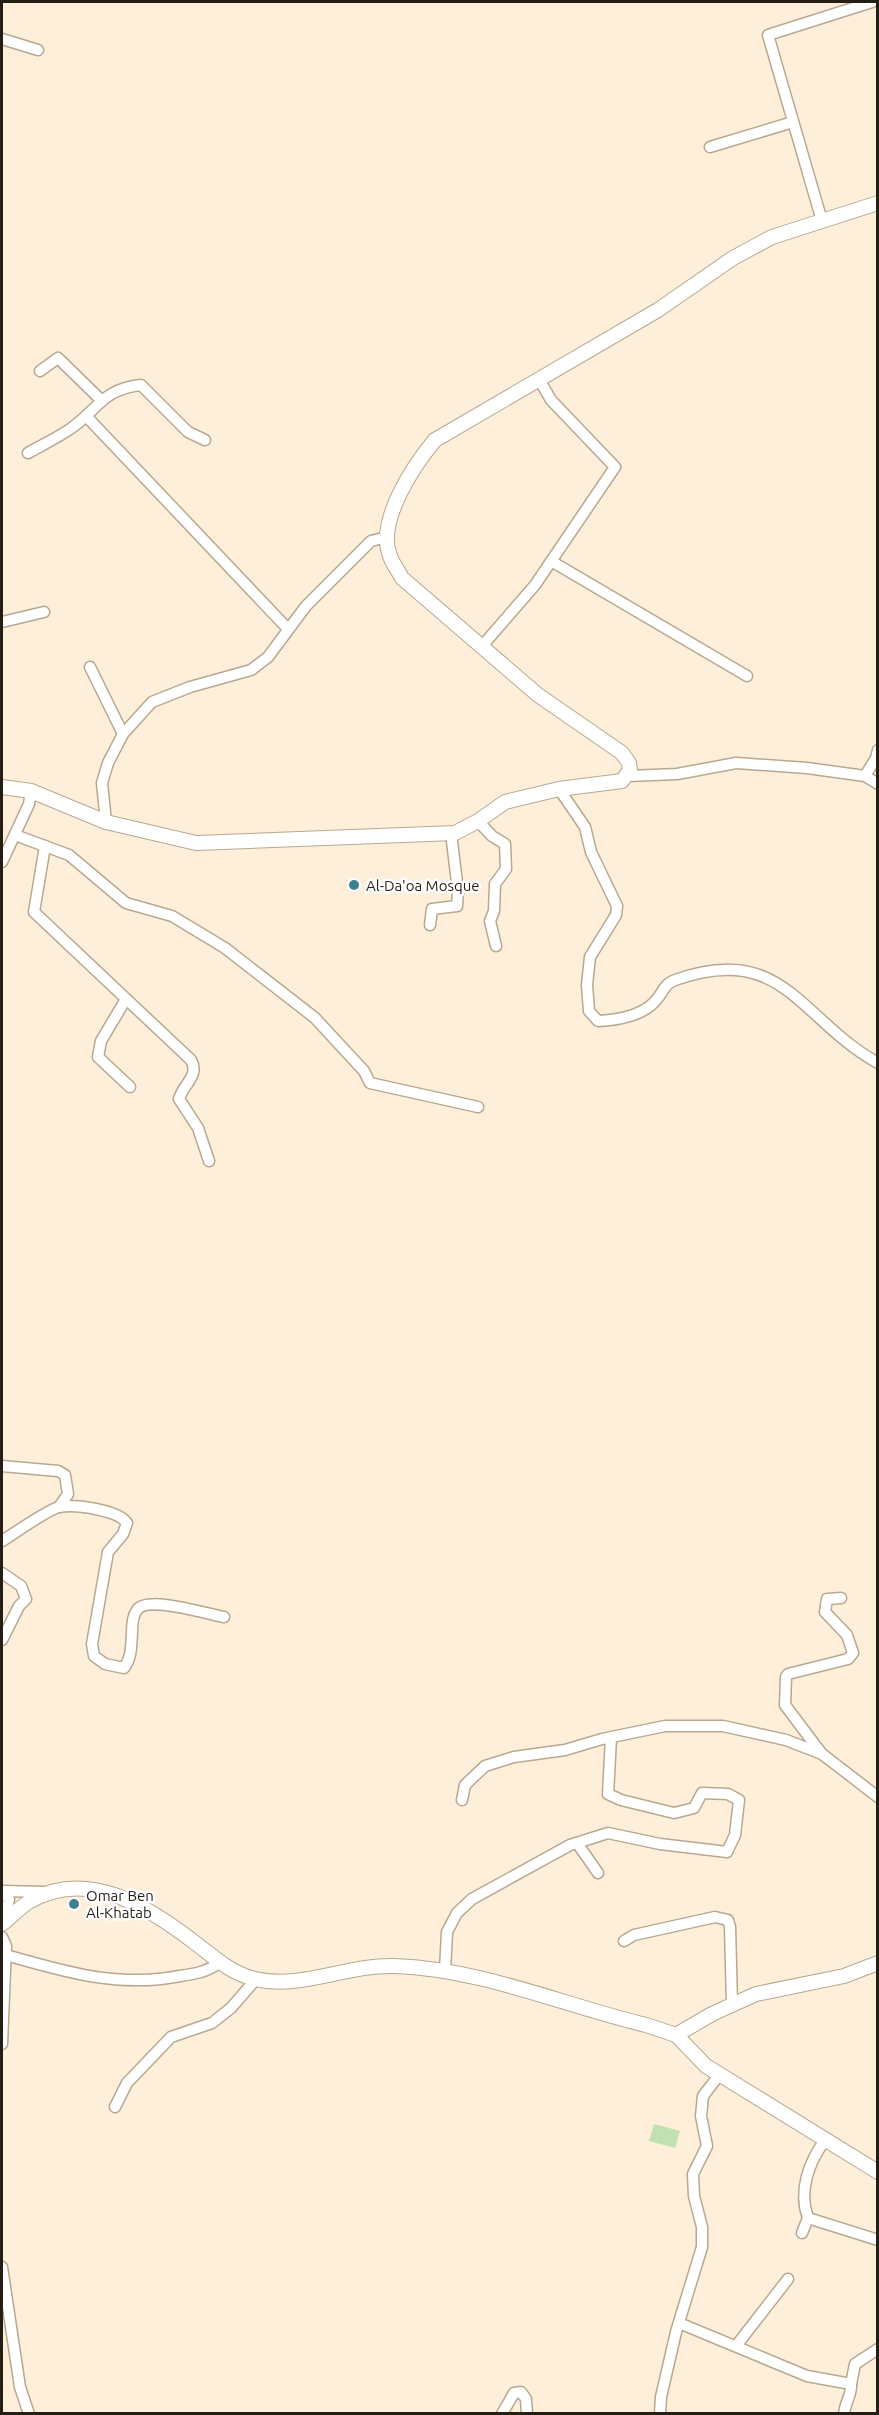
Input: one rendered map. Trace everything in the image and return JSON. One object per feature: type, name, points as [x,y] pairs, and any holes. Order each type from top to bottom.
[{"type":"street","points":[[822,221],[768,35],[872,2]]},
{"type":"street","points":[[2,39],[38,50]]},
{"type":"street","points":[[710,147],[793,122]]},
{"type":"street","points":[[628,776],[629,763],[622,753],[538,695],[483,645],[402,578],[388,553],[387,537],[390,519],[402,489],[419,458],[435,440],[658,310],[733,258],[772,237],[878,203]]},
{"type":"street","points":[[40,371],[58,357],[100,400]]},
{"type":"street","points":[[483,645],[535,585],[615,467],[551,400],[539,379]]},
{"type":"street","points":[[28,453],[70,429],[100,400],[130,387],[141,386],[188,432],[205,440]]},
{"type":"street","points":[[86,416],[288,629]]},
{"type":"street","points":[[106,822],[102,783],[108,763],[123,734],[152,702],[190,687],[251,670],[268,657],[306,606],[371,541],[387,537]]},
{"type":"street","points":[[551,561],[747,676]]},
{"type":"street","points":[[2,622],[44,612]]},
{"type":"street","points":[[90,667],[123,734]]},
{"type":"street","points":[[865,776],[878,750]]},
{"type":"street","points":[[2,787],[31,790],[106,822],[196,843],[451,833],[478,821],[505,802],[559,789],[614,784],[628,776],[677,774],[736,763],[807,768],[865,776],[878,784]]},
{"type":"street","points":[[559,789],[585,827],[591,852],[617,906],[616,915],[590,957],[587,985],[590,1011],[598,1021],[612,1020],[642,1012],[656,1000],[667,983],[683,977],[717,969],[748,971],[777,983],[818,1014],[863,1055],[878,1063]]},
{"type":"street","points":[[2,862],[29,804],[31,790]]},
{"type":"street","points":[[478,821],[492,836],[505,844],[506,869],[495,884],[494,911],[490,921],[496,946]]},
{"type":"street","points":[[430,925],[432,909],[457,906],[458,891],[451,833]]},
{"type":"street","points":[[15,835],[69,855],[126,903],[172,916],[225,948],[315,1018],[364,1071],[370,1083],[478,1107]]},
{"type":"street","points":[[45,846],[34,912],[195,1067],[195,1074],[182,1088],[179,1099],[198,1128],[209,1161]]},
{"type":"street","points":[[126,999],[101,1041],[98,1057],[130,1087]]},
{"type":"street","points":[[2,1466],[58,1471],[65,1475],[68,1494],[59,1508],[2,1541]]},
{"type":"street","points":[[59,1508],[106,1511],[122,1516],[127,1523],[123,1534],[108,1552],[99,1597],[92,1644],[94,1656],[105,1664],[124,1668],[130,1660],[132,1624],[136,1610],[142,1605],[156,1603],[224,1617]]},
{"type":"street","points":[[2,1573],[21,1586],[26,1599],[19,1606],[2,1640]]},
{"type":"street","points":[[841,1598],[827,1599],[825,1612],[847,1635],[853,1653],[848,1659],[804,1669],[786,1677],[785,1705],[822,1754],[878,1797]]},
{"type":"street","points":[[462,1800],[465,1785],[485,1766],[514,1757],[565,1750],[665,1726],[723,1726],[786,1740],[822,1754]]},
{"type":"street","points":[[445,1970],[447,1932],[457,1913],[472,1899],[577,1843],[608,1833],[651,1843],[727,1852],[735,1835],[739,1800],[728,1794],[702,1793],[694,1808],[674,1813],[621,1800],[608,1794],[611,1738]]},
{"type":"street","points":[[577,1843],[598,1874]]},
{"type":"street","points":[[3,1923],[28,1902],[49,1892],[68,1887],[82,1887],[116,1894],[165,1922],[219,1963],[256,1979],[291,1980],[394,1966],[445,1970],[675,2035],[706,2066],[878,2172]]},
{"type":"street","points":[[2,1891],[49,1892]]},
{"type":"street","points":[[2,1891],[9,1899],[3,1923]]},
{"type":"street","points":[[624,1941],[634,1935],[715,1917],[728,1920],[732,2004]]},
{"type":"street","points":[[2,1937],[6,1946],[2,2044]]},
{"type":"street","points":[[6,1955],[92,1978],[149,1982],[210,1970],[219,1963]]},
{"type":"street","points":[[675,2035],[732,2004],[778,1988],[844,1976],[878,1964]]},
{"type":"street","points":[[115,2107],[127,2083],[171,2037],[212,2023],[231,2008],[256,1979]]},
{"type":"street","points":[[660,2414],[661,2397],[679,2323],[702,2247],[702,2227],[694,2196],[693,2174],[707,2146],[701,2116],[703,2096],[720,2074]]},
{"type":"street","points":[[802,2233],[808,2218],[802,2202],[807,2177],[815,2154],[825,2139]]},
{"type":"street","points":[[808,2218],[878,2240]]},
{"type":"street","points":[[2,2267],[20,2387],[29,2414]]},
{"type":"street","points":[[736,2346],[788,2279]]},
{"type":"street","points":[[679,2323],[736,2346],[763,2360],[807,2376],[851,2384]]},
{"type":"street","points":[[844,2414],[845,2405],[852,2393],[851,2384],[855,2364],[878,2349]]},
{"type":"street","points":[[502,2414],[514,2393],[521,2392],[526,2399],[527,2414]]},
{"type":"green space","points":[[654,2124],[680,2131],[675,2148],[649,2141]]},
{"type":"place","name":"Al-Da'oa Mosque","points":[[354,885]]},
{"type":"place","name":"Omar Ben Al-Khatab","points":[[74,1904]]}]
